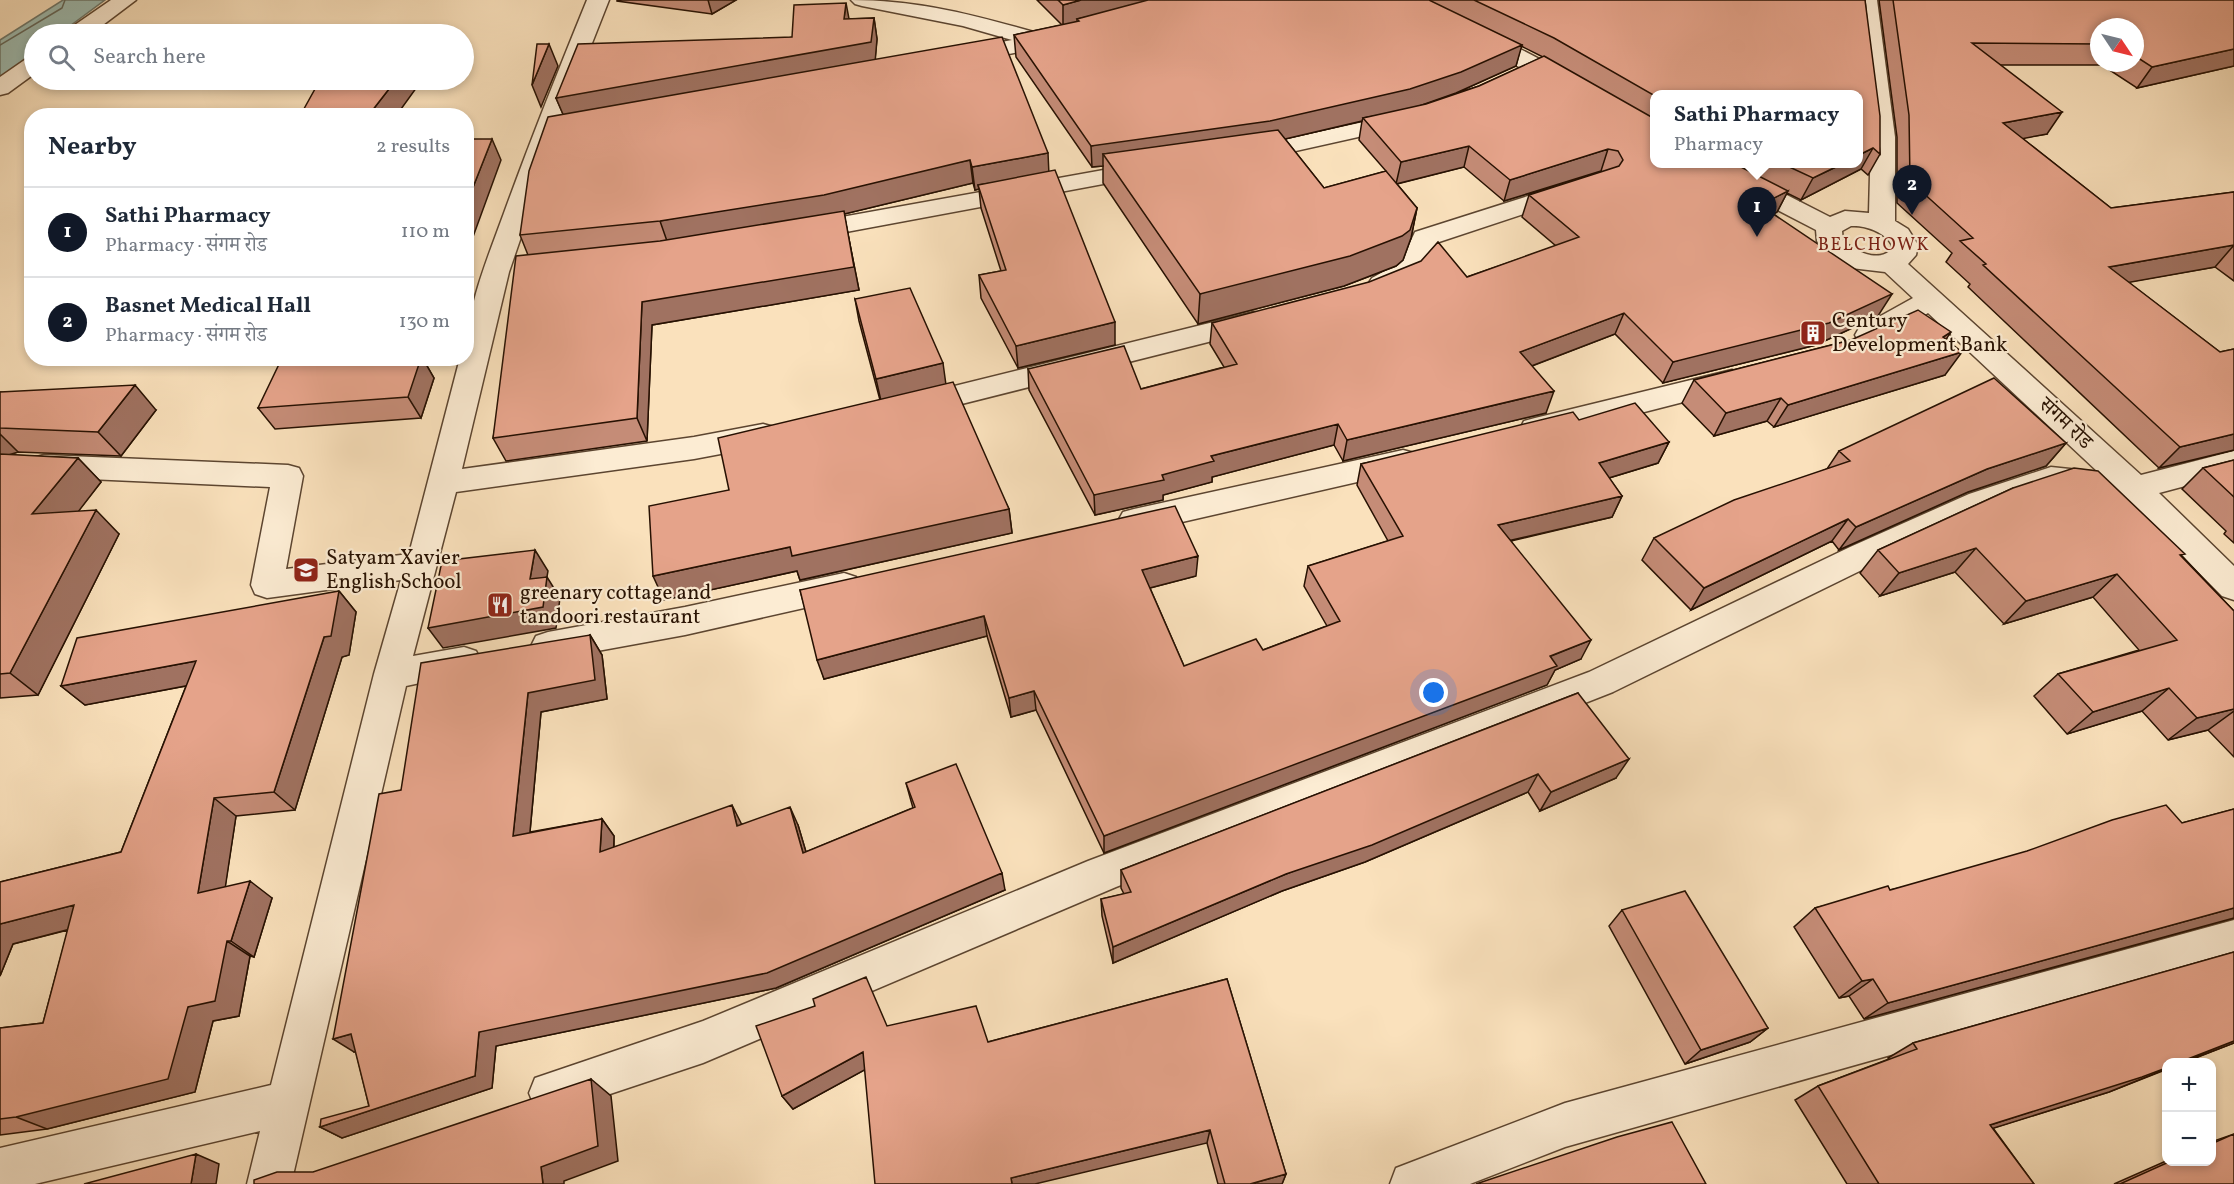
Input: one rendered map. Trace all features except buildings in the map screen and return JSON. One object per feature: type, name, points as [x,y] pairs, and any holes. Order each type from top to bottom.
[{"type":"street","points":[[91,24],[126,0]]},
{"type":"street","points":[[283,1181],[290,1102],[391,674],[422,565],[441,483],[507,271],[557,130],[598,0]]},
{"type":"street","points":[[862,0],[966,20],[1040,41]]},
{"type":"street","points":[[1403,0],[1539,66],[1587,94]]},
{"type":"street","points":[[1866,0],[1883,137],[1882,224]]},
{"type":"street","points":[[935,61],[1062,35]]},
{"type":"street","points":[[1507,80],[1539,66]]},
{"type":"street","points":[[0,88],[24,71]]},
{"type":"street","points":[[1222,159],[1269,152],[1424,114]]},
{"type":"street","points":[[783,235],[1104,174],[1175,165]]},
{"type":"street","points":[[1716,168],[1830,227]]},
{"type":"street","points":[[1354,295],[1406,274],[1417,264],[1424,238],[1590,184]]},
{"type":"street","points":[[1845,219],[1870,220],[1882,224],[1894,230],[1906,246],[1906,254],[1901,260],[1892,264],[1869,264],[1845,255],[1830,241],[1830,227],[1845,219]]},
{"type":"street","name":"संगम रोड","points":[[1892,264],[2135,488],[2234,587]]},
{"type":"street","points":[[1846,345],[1886,327],[1930,300]]},
{"type":"street","points":[[883,413],[1275,316]]},
{"type":"street","points":[[1508,436],[1757,373]]},
{"type":"street","points":[[441,483],[694,448],[794,430]]},
{"type":"street","points":[[1108,527],[1429,455]]},
{"type":"street","points":[[513,1105],[703,1042],[1102,874],[1601,682],[1861,556],[1980,502],[2051,478],[2135,488],[2234,462]]},
{"type":"street","points":[[18,465],[288,476],[267,585],[422,565]]},
{"type":"street","points":[[391,674],[685,621],[867,581]]},
{"type":"street","points":[[1412,1184],[1565,1125],[2234,939]]},
{"type":"street","points":[[0,1170],[290,1102]]},
{"type":"water","points":[[63,0],[105,0],[73,24],[25,24]]},
{"type":"water","points":[[24,25],[24,60],[0,78],[0,40]]},
{"type":"place","name":"Basnet Medical Hall","points":[[1912,215]]},
{"type":"place","name":"Sathi Pharmacy","points":[[1757,237]]},
{"type":"place","name":"Century Development Bank","points":[[1813,333]]},
{"type":"place","name":"Satyam Xavier English School","points":[[306,570]]},
{"type":"place","name":"greenary cottage and tandoori restaurant","points":[[500,605]]},
{"type":"district","name":"BELCHOWK","points":[[1874,245]]}]
